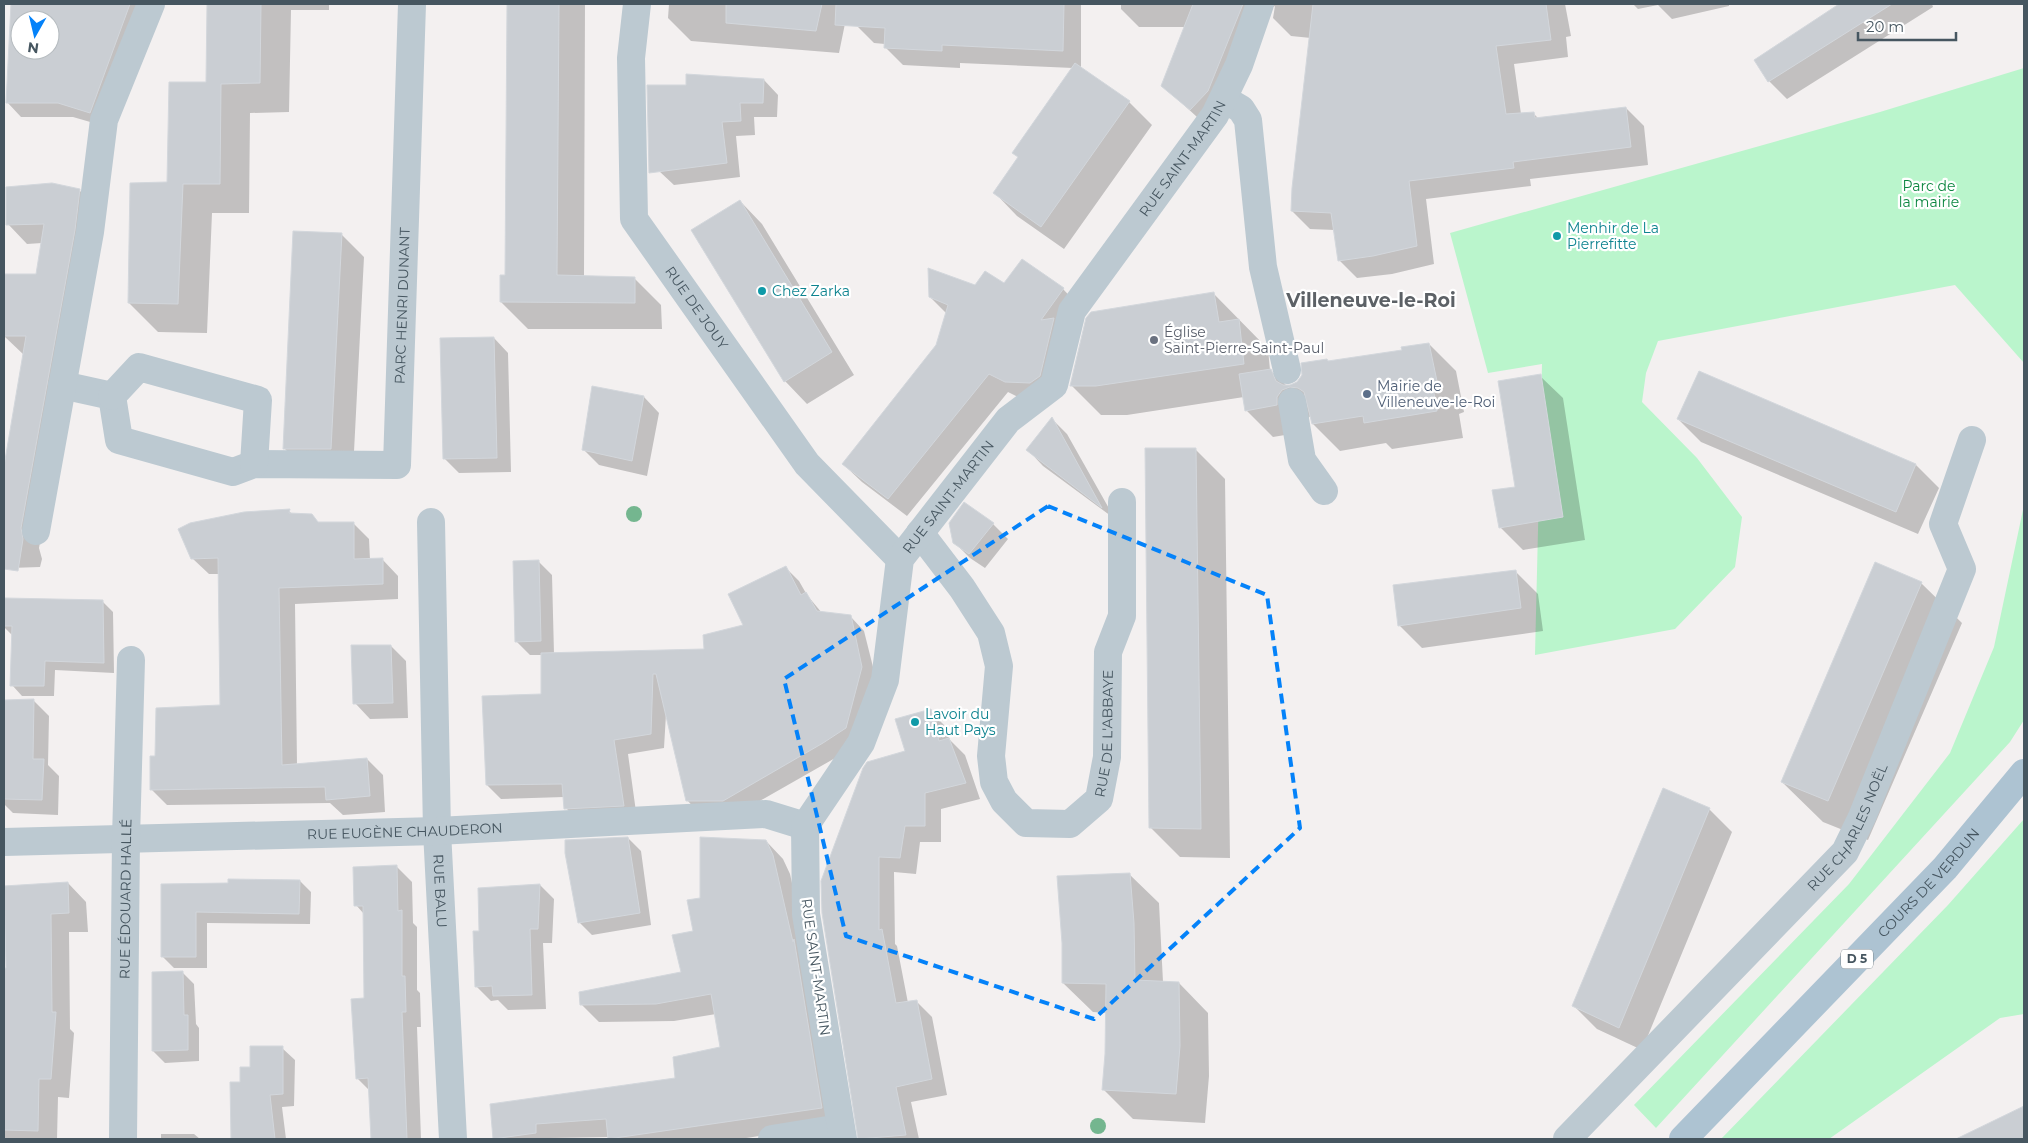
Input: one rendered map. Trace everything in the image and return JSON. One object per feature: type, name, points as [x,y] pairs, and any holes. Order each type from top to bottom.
[{"type":"main road","name":"COURS DE VERDUN","points":[[1683,1139],[1946,868],[2024,773]]},
{"type":"street","points":[[36,531],[90,232],[104,120],[151,4]]},
{"type":"street","name":"PARC HENRI DUNANT","points":[[112,396],[119,440],[233,472],[254,464],[397,465],[412,4]]},
{"type":"street","name":"RUE DE JOUY","points":[[637,4],[631,58],[634,219],[807,464],[900,559]]},
{"type":"street","name":"RUE SAINT-MARTIN","points":[[842,1134],[806,914],[805,826],[861,743],[884,680],[900,559],[1008,420],[1054,385],[1072,310],[1209,123],[1224,99],[1239,65],[1260,4]]},
{"type":"street","points":[[1224,99],[1241,109],[1248,120],[1263,267],[1287,370]]},
{"type":"street","points":[[62,384],[112,396],[139,367],[258,400],[254,464]]},
{"type":"street","points":[[1292,402],[1302,460],[1324,491]]},
{"type":"street","name":"RUE CHARLES NOËL","points":[[1568,1139],[1845,852],[1862,817],[1962,569],[1942,524],[1972,440]]},
{"type":"street","name":"RUE DE L'ABBAYE","points":[[920,533],[962,588],[992,633],[999,666],[991,756],[994,782],[997,788],[1004,801],[1026,823],[1070,824],[1099,799],[1107,757],[1108,652],[1122,616],[1122,502]]},
{"type":"street","name":"RUE BALU","points":[[431,522],[437,831],[452,1139]]},
{"type":"street","name":"RUE ÉDOUARD HALLÉ","points":[[123,1139],[126,838],[131,660]]},
{"type":"street","name":"RUE EUGÈNE CHAUDERON","points":[[4,842],[437,831],[766,814],[805,826]]},
{"type":"street","points":[[772,1139],[842,1134]]},
{"type":"highlighted area","points":[[1048,506],[1267,595],[1300,828],[1094,1019],[846,936],[784,679]]},
{"type":"green space","name":"Parc de la mairie","points":[[2024,68],[2024,363],[1955,285],[1658,341],[1646,373],[1642,402],[1697,458],[1742,517],[1735,567],[1675,629],[1535,655],[1542,364],[1488,373],[1450,233],[1880,112]]},
{"type":"green space","points":[[2024,505],[2024,720],[2010,742],[1656,1128],[1634,1105],[1849,884],[1950,753],[1994,647]]},
{"type":"green space","points":[[2024,819],[2024,1014],[2000,1018],[1829,1139],[1721,1139],[1948,905]]},
{"type":"building","points":[[11,4],[130,4],[90,113],[58,103],[6,103],[10,24],[10,60],[60,60],[60,10],[11,10]]},
{"type":"building","points":[[207,4],[261,4],[260,83],[221,84],[220,184],[183,184],[178,304],[128,303],[130,183],[167,182],[169,82],[206,82]]},
{"type":"building","points":[[507,4],[559,4],[557,275],[635,277],[635,303],[500,302],[500,275],[505,275]]},
{"type":"building","points":[[726,4],[822,4],[816,31],[726,23]]},
{"type":"building","points":[[836,4],[1064,4],[1063,51],[942,45],[942,51],[884,48],[885,28],[835,25]]},
{"type":"building","points":[[1193,4],[1243,4],[1208,91],[1190,110],[1161,86]]},
{"type":"building","points":[[1313,4],[1546,4],[1551,40],[1496,46],[1506,114],[1534,112],[1535,118],[1626,107],[1631,147],[1513,162],[1514,168],[1409,181],[1417,246],[1373,256],[1338,261],[1331,213],[1291,211]]},
{"type":"building","points":[[1839,4],[1892,4],[1768,82],[1754,60]]},
{"type":"building","points":[[1075,63],[1130,101],[1041,227],[993,193],[1018,157],[1012,153]]},
{"type":"building","points":[[686,74],[764,79],[763,103],[740,103],[741,121],[722,122],[727,163],[649,173],[647,85],[686,85]]},
{"type":"building","points":[[52,183],[80,189],[75,230],[21,528],[23,539],[18,571],[4,569],[4,466],[26,336],[4,336],[4,274],[36,274],[44,224],[6,225],[6,187]]},
{"type":"building","name":"Chez Zarka","points":[[740,200],[832,352],[784,382],[691,230]]},
{"type":"building","points":[[293,231],[342,233],[331,449],[283,449]]},
{"type":"building","points":[[1022,259],[1064,288],[1041,320],[1054,318],[1040,376],[1030,383],[1005,382],[989,374],[888,499],[842,464],[936,345],[948,305],[929,297],[928,268],[975,285],[985,271],[1004,283]]},
{"type":"building","name":"Église Saint-Pierre-Saint-Paul","points":[[1214,292],[1219,322],[1239,319],[1244,364],[1096,386],[1070,386],[1086,318],[1091,312]]},
{"type":"building","points":[[494,337],[497,458],[443,459],[440,338]]},
{"type":"building","name":"Mairie de Villeneuve-le-Roi","points":[[1429,343],[1438,386],[1433,387],[1437,411],[1364,423],[1363,416],[1312,424],[1304,392],[1298,388],[1290,387],[1282,390],[1277,397],[1277,405],[1245,411],[1239,374],[1271,369],[1276,381],[1283,385],[1290,385],[1297,382],[1302,375],[1301,363],[1402,350],[1401,347]]},
{"type":"building","points":[[1699,371],[1916,464],[1896,512],[1677,419]]},
{"type":"building","points":[[1541,374],[1563,517],[1499,528],[1492,490],[1515,487],[1498,381]]},
{"type":"building","points":[[592,386],[644,396],[632,461],[582,450]]},
{"type":"building","points":[[1052,417],[1102,508],[1026,450]]},
{"type":"building","points":[[1145,448],[1196,448],[1201,829],[1149,828]]},
{"type":"building","points":[[964,502],[994,523],[969,554],[953,543],[949,523]]},
{"type":"building","points":[[290,509],[289,513],[312,514],[318,522],[354,522],[354,559],[383,558],[383,584],[279,588],[282,765],[367,758],[370,796],[326,800],[325,787],[150,790],[150,756],[155,756],[156,708],[220,705],[218,558],[191,559],[178,529],[190,523],[244,512]]},
{"type":"building","points":[[539,560],[541,641],[515,642],[513,561]]},
{"type":"building","points":[[1875,562],[1922,582],[1828,801],[1781,782]]},
{"type":"building","points":[[786,566],[801,595],[806,592],[817,611],[851,615],[862,667],[846,728],[723,801],[686,801],[656,674],[653,674],[651,734],[614,740],[624,806],[564,809],[562,784],[486,785],[482,696],[541,694],[541,653],[704,649],[703,635],[743,625],[728,594]]},
{"type":"building","points":[[1516,570],[1521,608],[1398,626],[1393,585]]},
{"type":"building","points":[[4,598],[103,600],[104,663],[45,661],[44,686],[10,686],[12,626],[4,626]]},
{"type":"building","points":[[351,645],[391,645],[393,703],[353,704]]},
{"type":"building","points":[[34,699],[33,759],[44,759],[42,800],[4,799],[4,700]]},
{"type":"building","points":[[931,709],[939,741],[949,738],[966,783],[925,793],[925,826],[905,826],[900,858],[879,857],[879,930],[882,929],[896,1003],[917,1000],[932,1079],[896,1087],[906,1135],[858,1139],[822,913],[821,881],[863,768],[867,762],[905,751],[895,719]]},
{"type":"building","points":[[1663,788],[1710,808],[1619,1028],[1572,1006]]},
{"type":"building","points":[[628,837],[640,913],[578,923],[565,853],[565,840]]},
{"type":"building","points":[[700,837],[766,840],[773,855],[793,942],[794,939],[822,1108],[608,1139],[606,1119],[536,1124],[536,1133],[493,1139],[490,1104],[675,1078],[673,1057],[720,1047],[711,994],[656,1004],[580,1005],[579,992],[681,972],[672,935],[693,931],[687,900],[700,898]]},
{"type":"building","points":[[397,865],[398,911],[402,910],[402,976],[405,976],[406,1012],[402,1012],[407,1139],[371,1139],[368,1078],[356,1079],[351,999],[364,998],[363,906],[354,906],[353,867]]},
{"type":"building","points":[[1130,873],[1134,923],[1135,980],[1179,982],[1180,1046],[1176,1094],[1102,1090],[1105,1054],[1106,984],[1062,983],[1062,943],[1057,876]]},
{"type":"building","points":[[228,879],[300,880],[299,914],[196,912],[196,957],[161,957],[161,884],[228,883]]},
{"type":"building","points":[[68,882],[69,913],[51,914],[52,1012],[56,1012],[51,1079],[39,1079],[38,1131],[4,1130],[4,968],[6,968],[4,886]]},
{"type":"building","points":[[540,884],[538,929],[530,929],[532,995],[493,996],[492,986],[475,987],[473,931],[479,931],[478,888]]},
{"type":"building","points":[[183,971],[184,1015],[188,1015],[188,1050],[152,1051],[152,972]]},
{"type":"building","points":[[250,1046],[283,1046],[283,1094],[270,1095],[275,1139],[231,1139],[230,1082],[240,1082],[240,1067],[250,1067]]},
{"type":"building","points":[[2024,1106],[2024,1139],[1956,1139]]},
{"type":"place","name":"Menhir de La Pierrefitte","points":[[1557,236]]},
{"type":"place","name":"Chez Zarka","points":[[762,291]]},
{"type":"place","name":"Église Saint-Pierre-Saint-Paul","points":[[1154,340]]},
{"type":"place","name":"Mairie de Villeneuve-le-Roi","points":[[1367,394]]},
{"type":"place","name":"Lavoir du Haut Pays","points":[[915,722]]},
{"type":"district","name":"Villeneuve-le-Roi","points":[[1371,300]]}]
